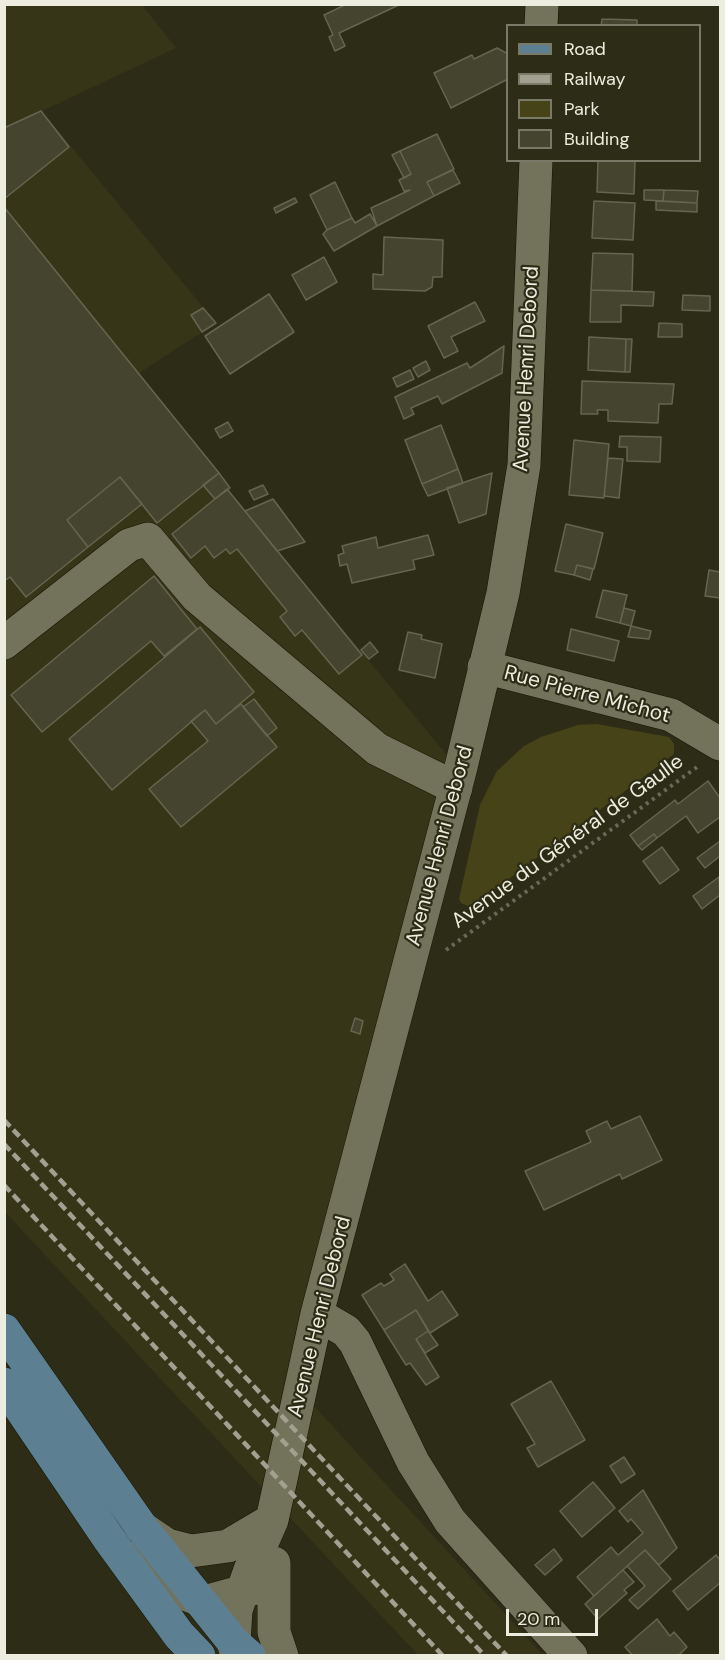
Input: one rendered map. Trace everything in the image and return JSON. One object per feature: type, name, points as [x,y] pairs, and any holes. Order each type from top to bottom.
[{"type":"main road","points":[[4,1330],[142,1528],[240,1651]]},
{"type":"main road","points":[[4,1384],[109,1539],[179,1635],[199,1656]]},
{"type":"street","points":[[541,24],[542,4]]},
{"type":"street","name":"Avenue Henri Debord","points":[[240,1651],[236,1610],[272,1520],[317,1314],[456,788],[503,593],[524,465],[536,162]]},
{"type":"street","points":[[4,643],[129,545],[148,539],[197,597],[377,749],[456,788]]},
{"type":"street","name":"Rue Pierre Michot","points":[[484,668],[671,715],[713,752]]},
{"type":"street","points":[[317,1314],[341,1328],[355,1342],[412,1461],[450,1521],[571,1656]]},
{"type":"street","points":[[142,1528],[167,1545],[191,1551],[228,1546],[272,1520]]},
{"type":"street","name":"Avenue Henri Debord","points":[[272,1520],[274,1632],[282,1656]]},
{"type":"street","points":[[109,1539],[158,1584],[198,1599],[208,1601],[274,1583]]},
{"type":"path","name":"Avenue du Général de Gaulle","points":[[444,951],[713,752]]},
{"type":"shaded area","points":[[5,5],[142,5],[176,48],[42,111],[216,323],[139,373],[219,473],[230,488],[228,490],[460,771],[302,1393],[543,1655],[418,1655],[5,1212]]},
{"type":"green space","points":[[597,724],[669,737],[674,744],[674,754],[477,903],[468,906],[461,903],[459,899],[480,805],[497,771],[524,746],[541,737],[578,725]]},
{"type":"building","points":[[347,4],[401,4],[339,33],[345,46],[335,51],[329,37],[333,35],[324,15]]},
{"type":"building","points":[[602,19],[637,20],[637,24],[601,24]]},
{"type":"building","points":[[497,48],[506,53],[506,80],[451,108],[434,73],[472,55],[474,59]]},
{"type":"building","points":[[41,111],[69,147],[4,199],[4,128]]},
{"type":"building","points":[[437,134],[454,169],[427,182],[434,196],[377,226],[371,208],[410,190],[404,191],[399,180],[411,174],[400,151]]},
{"type":"building","points":[[400,151],[411,174],[404,178],[392,155]]},
{"type":"building","points":[[598,162],[635,162],[634,194],[597,192]]},
{"type":"building","points":[[453,170],[460,183],[434,196],[427,182]]},
{"type":"building","points":[[335,182],[352,218],[327,230],[310,195]]},
{"type":"building","points":[[644,190],[664,190],[663,201],[644,200]]},
{"type":"building","points":[[664,190],[698,191],[697,203],[663,201]]},
{"type":"building","points":[[295,198],[297,202],[276,213],[274,208]]},
{"type":"building","points":[[594,201],[635,203],[633,240],[592,238]]},
{"type":"building","points":[[656,201],[697,203],[697,212],[656,210]]},
{"type":"building","points":[[4,207],[219,473],[157,523],[120,477],[67,520],[88,547],[26,597],[10,577],[4,581]]},
{"type":"building","points":[[370,214],[377,226],[334,251],[323,234],[352,218],[355,223]]},
{"type":"building","points":[[384,237],[443,240],[442,277],[433,277],[432,287],[425,291],[373,289],[373,274],[383,275]]},
{"type":"building","points":[[593,253],[633,254],[632,291],[591,290]]},
{"type":"building","points":[[324,257],[337,282],[306,300],[292,275]]},
{"type":"building","points":[[591,290],[654,292],[653,306],[621,305],[621,322],[590,322]]},
{"type":"building","points":[[269,294],[294,332],[230,374],[205,336]]},
{"type":"building","points":[[683,295],[710,296],[710,311],[682,310]]},
{"type":"building","points":[[475,302],[485,321],[451,337],[458,351],[444,358],[428,326]]},
{"type":"building","points":[[203,308],[216,323],[202,332],[191,315]]},
{"type":"building","points":[[659,323],[682,324],[682,337],[658,337]]},
{"type":"building","points":[[589,337],[626,339],[625,372],[588,370]]},
{"type":"building","points":[[626,339],[632,339],[630,372],[625,372]]},
{"type":"building","points":[[504,346],[502,373],[442,404],[438,396],[411,408],[414,414],[404,419],[395,397],[467,363],[470,368]]},
{"type":"building","points":[[426,361],[430,370],[418,377],[413,368]]},
{"type":"building","points":[[410,370],[414,379],[397,387],[393,378]]},
{"type":"building","points":[[582,381],[674,384],[672,404],[659,404],[658,423],[608,421],[608,410],[597,410],[598,414],[581,414]]},
{"type":"building","points":[[228,422],[233,431],[220,438],[215,429]]},
{"type":"building","points":[[441,425],[458,469],[422,484],[405,440]]},
{"type":"building","points":[[620,436],[661,437],[660,462],[627,461],[627,447],[619,447]]},
{"type":"building","points":[[574,440],[609,444],[604,498],[569,495]]},
{"type":"building","points":[[608,458],[623,459],[619,498],[604,496]]},
{"type":"building","points":[[458,469],[463,483],[428,496],[422,484]]},
{"type":"building","points":[[219,473],[230,488],[215,499],[203,485]]},
{"type":"building","points":[[492,473],[486,514],[459,523],[447,488]]},
{"type":"building","points":[[120,477],[142,504],[88,547],[67,520]]},
{"type":"building","points":[[263,485],[268,494],[254,500],[249,491]]},
{"type":"building","points":[[227,489],[362,655],[339,674],[302,630],[295,636],[280,617],[287,611],[237,549],[230,554],[226,549],[214,558],[205,546],[191,558],[172,534]]},
{"type":"building","points":[[273,499],[305,542],[277,551],[245,511]]},
{"type":"building","points":[[566,524],[603,533],[594,569],[577,565],[574,575],[555,571]]},
{"type":"building","points":[[428,535],[434,555],[413,560],[415,569],[352,583],[347,564],[340,566],[338,555],[344,553],[342,546],[376,537],[378,548]]},
{"type":"building","points":[[577,565],[593,569],[590,580],[574,575]]},
{"type":"building","points":[[709,570],[720,572],[720,598],[705,596]]},
{"type":"building","points":[[154,576],[197,629],[164,656],[151,641],[42,732],[11,695]]},
{"type":"building","points":[[603,590],[627,595],[620,623],[596,617]]},
{"type":"building","points":[[624,608],[635,611],[631,626],[620,623]]},
{"type":"building","points":[[631,626],[651,631],[649,639],[628,637]]},
{"type":"building","points":[[200,627],[254,692],[216,724],[205,710],[112,790],[69,739]]},
{"type":"building","points":[[571,629],[619,641],[614,661],[567,650]]},
{"type":"building","points":[[408,632],[422,635],[421,639],[442,644],[435,678],[399,670]]},
{"type":"building","points":[[370,642],[378,652],[369,659],[361,650]]},
{"type":"building","points":[[254,699],[277,728],[267,736],[243,707]]},
{"type":"building","points":[[241,704],[277,747],[181,827],[149,789],[208,741],[191,721],[205,710],[216,724]]},
{"type":"building","points":[[708,781],[720,798],[720,817],[698,833],[686,816],[657,838],[654,834],[638,846],[630,835],[675,800],[678,804]]},
{"type":"building","points":[[654,834],[657,838],[642,850],[638,846]]},
{"type":"building","points":[[720,841],[720,856],[705,868],[697,858]]},
{"type":"building","points":[[662,847],[679,870],[660,884],[643,861]]},
{"type":"building","points":[[719,877],[720,895],[702,909],[693,896]]},
{"type":"building","points":[[355,1018],[363,1021],[360,1034],[351,1031]]},
{"type":"building","points":[[640,1116],[662,1160],[622,1179],[620,1174],[544,1210],[525,1171],[591,1142],[586,1131],[607,1121],[611,1129]]},
{"type":"building","points":[[405,1264],[428,1301],[442,1291],[458,1315],[430,1333],[416,1310],[384,1330],[362,1295],[381,1283],[384,1286],[394,1280],[390,1274]]},
{"type":"building","points":[[416,1310],[428,1331],[416,1339],[439,1377],[426,1385],[410,1363],[406,1365],[384,1330]]},
{"type":"building","points":[[428,1331],[438,1345],[425,1353],[416,1339]]},
{"type":"building","points":[[551,1381],[585,1440],[538,1467],[527,1448],[535,1444],[511,1404]]},
{"type":"building","points":[[624,1457],[635,1474],[621,1483],[610,1466]]},
{"type":"building","points":[[593,1482],[615,1508],[582,1537],[560,1511]]},
{"type":"building","points":[[643,1490],[677,1548],[659,1565],[645,1550],[594,1596],[577,1577],[611,1547],[618,1555],[643,1533],[631,1519],[628,1522],[619,1511]]},
{"type":"building","points":[[554,1549],[562,1560],[545,1575],[535,1565]]},
{"type":"building","points":[[645,1550],[671,1579],[638,1609],[629,1600],[645,1586],[627,1566]]},
{"type":"building","points":[[716,1555],[720,1560],[720,1583],[688,1610],[673,1591]]},
{"type":"building","points":[[623,1570],[634,1582],[624,1590],[627,1593],[598,1619],[585,1604]]},
{"type":"building","points":[[657,1619],[670,1636],[674,1632],[687,1647],[678,1656],[633,1656],[625,1647]]},
{"type":"railway","points":[[4,1120],[507,1656]]},
{"type":"railway","points":[[4,1144],[485,1656]]},
{"type":"railway","points":[[4,1185],[443,1656]]}]
